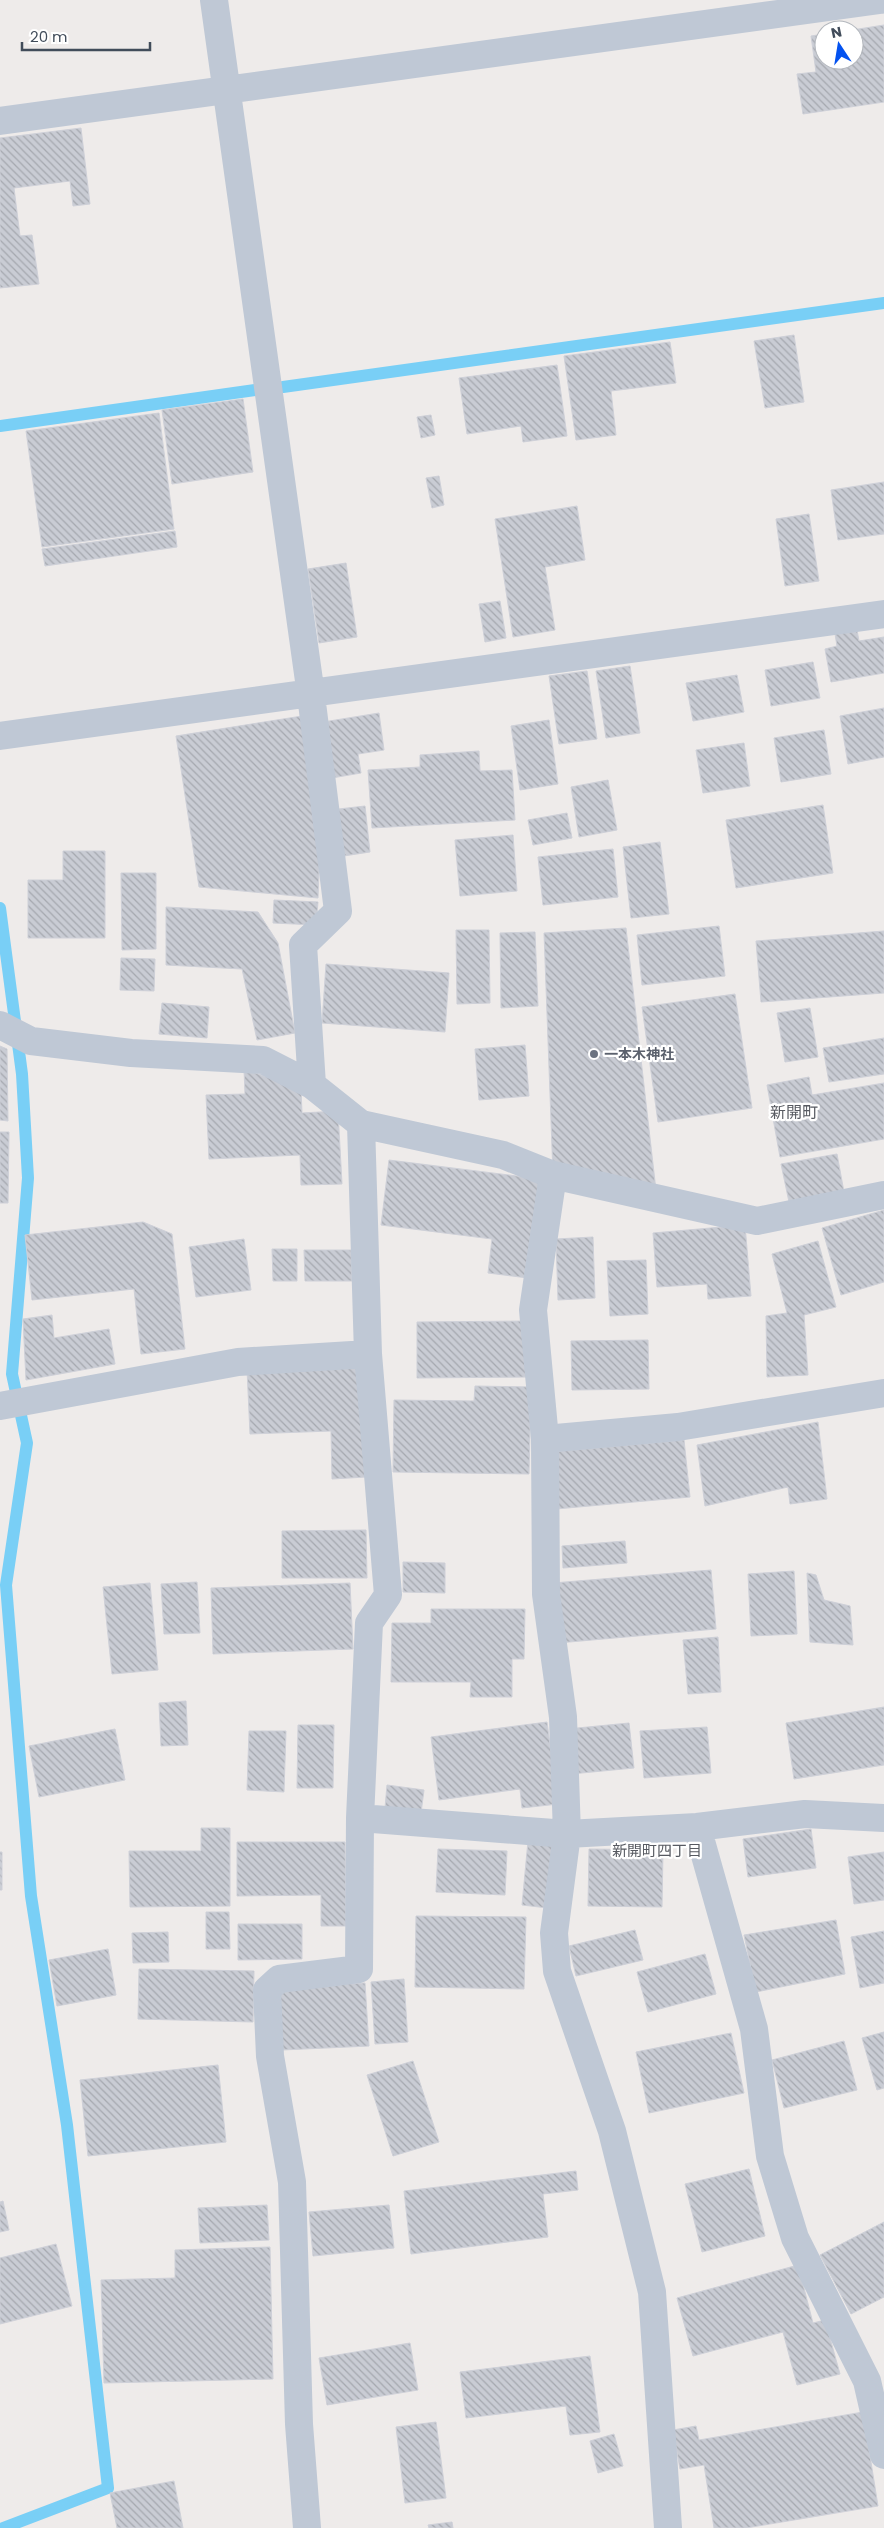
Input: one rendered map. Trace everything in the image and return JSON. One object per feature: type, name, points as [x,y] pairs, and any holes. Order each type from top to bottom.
[{"type":"street","points":[[214,0],[310,694],[338,911],[303,945],[312,1085]]},
{"type":"street","points":[[0,122],[880,0]]},
{"type":"street","points":[[0,736],[884,614]]},
{"type":"street","points":[[0,1025],[31,1041],[131,1053],[263,1060],[312,1085],[361,1124],[503,1155],[553,1175],[757,1221],[884,1195]]},
{"type":"street","points":[[307,2528],[299,2424],[292,2182],[270,2056],[266,1990],[279,1979],[359,1969],[360,1818],[370,1622],[388,1595],[368,1354],[361,1124]]},
{"type":"street","points":[[553,1175],[533,1310],[545,1438],[546,1594],[563,1717],[567,1834],[554,1933],[558,1971],[612,2130],[652,2292],[668,2528]]},
{"type":"street","points":[[11,1404],[238,1362],[368,1354]]},
{"type":"street","points":[[545,1438],[678,1427],[884,1393]]},
{"type":"street","points":[[360,1818],[567,1834],[697,1827],[805,1814],[884,1818]]},
{"type":"street","points":[[697,1827],[754,2029],[770,2156],[795,2238],[867,2382],[884,2455]]},
{"type":"building","points":[[884,25],[884,102],[803,114],[797,74],[816,72],[816,70],[864,70],[864,28]]},
{"type":"building","points":[[811,36],[814,36],[814,58]]},
{"type":"building","points":[[81,128],[90,204],[73,206],[70,181],[14,188],[20,236],[32,235],[39,284],[0,288],[0,138]]},
{"type":"building","points":[[794,335],[804,402],[765,408],[754,341]]},
{"type":"building","points":[[670,342],[676,383],[611,391],[616,435],[576,440],[564,356]]},
{"type":"building","points":[[557,365],[567,436],[523,442],[521,426],[467,434],[459,378]]},
{"type":"building","points":[[243,399],[253,472],[172,484],[162,410]]},
{"type":"building","points":[[159,413],[174,529],[42,547],[26,431]]},
{"type":"building","points":[[431,415],[435,435],[421,438],[417,417]]},
{"type":"building","points":[[439,476],[444,505],[432,508],[426,478]]},
{"type":"building","points":[[884,482],[884,534],[838,540],[831,490]]},
{"type":"building","points":[[577,506],[585,560],[545,567],[555,630],[513,637],[495,519]]},
{"type":"building","points":[[809,514],[819,581],[785,586],[776,519]]},
{"type":"building","points":[[175,531],[177,547],[45,566],[42,549]]},
{"type":"building","points":[[346,563],[357,637],[319,643],[308,569]]},
{"type":"building","points":[[500,601],[506,638],[485,642],[479,604]]},
{"type":"building","points":[[857,630],[859,641],[884,637],[884,673],[831,682],[825,649],[837,646],[835,634]]},
{"type":"building","points":[[813,662],[820,698],[771,706],[765,670]]},
{"type":"building","points":[[630,666],[640,733],[606,738],[596,671]]},
{"type":"building","points":[[587,671],[597,739],[559,744],[549,676]]},
{"type":"building","points":[[737,675],[744,712],[693,721],[686,683]]},
{"type":"building","points":[[884,708],[884,757],[848,764],[840,716]]},
{"type":"building","points":[[379,713],[384,750],[358,754],[361,773],[326,779],[317,723]]},
{"type":"building","points":[[302,716],[320,845],[318,898],[199,887],[176,736]]},
{"type":"building","points":[[549,720],[558,784],[520,790],[511,726]]},
{"type":"building","points":[[824,730],[831,774],[781,782],[774,738]]},
{"type":"building","points":[[744,743],[750,786],[703,793],[696,750]]},
{"type":"building","points":[[479,751],[480,771],[512,770],[515,820],[372,828],[368,770],[420,767],[420,755]]},
{"type":"building","points":[[608,780],[617,830],[579,837],[571,787]]},
{"type":"building","points":[[823,805],[833,873],[736,888],[726,820]]},
{"type":"building","points":[[365,806],[370,852],[337,857],[330,810]]},
{"type":"building","points":[[567,813],[572,838],[533,845],[528,820]]},
{"type":"building","points":[[513,835],[517,891],[460,896],[455,840]]},
{"type":"building","points":[[660,842],[669,914],[631,918],[623,847]]},
{"type":"building","points":[[613,849],[618,897],[543,905],[538,857]]},
{"type":"building","points":[[63,851],[105,851],[105,938],[28,938],[28,880],[63,880]]},
{"type":"building","points":[[121,873],[156,873],[156,949],[122,950]]},
{"type":"building","points":[[274,900],[318,902],[316,925],[273,923]]},
{"type":"building","points":[[166,907],[258,912],[278,943],[295,1033],[257,1040],[242,969],[166,965]]},
{"type":"building","points":[[719,926],[725,976],[642,985],[637,935]]},
{"type":"building","name":"一本木神社","points":[[626,928],[657,1199],[553,1175],[544,933]]},
{"type":"building","points":[[456,930],[489,930],[490,1003],[457,1004]]},
{"type":"building","points":[[884,931],[884,993],[761,1002],[756,941]]},
{"type":"building","points":[[535,932],[538,1006],[501,1008],[500,933]]},
{"type":"building","points":[[121,958],[155,959],[154,991],[120,990]]},
{"type":"building","points":[[326,964],[449,973],[445,1032],[322,1023]]},
{"type":"building","points":[[735,994],[752,1108],[658,1122],[642,1007]]},
{"type":"building","points":[[162,1003],[209,1007],[207,1038],[159,1034]]},
{"type":"building","points":[[810,1008],[818,1057],[785,1062],[777,1013]]},
{"type":"building","points":[[884,1038],[884,1074],[829,1082],[823,1048]]},
{"type":"building","points":[[525,1045],[529,1096],[479,1100],[475,1049]]},
{"type":"building","points":[[0,1046],[7,1049],[8,1121],[0,1120]]},
{"type":"building","points":[[244,1069],[301,1089],[302,1113],[338,1111],[342,1184],[301,1185],[300,1155],[209,1159],[206,1095],[245,1094]]},
{"type":"building","points":[[809,1077],[812,1095],[884,1083],[884,1139],[780,1157],[767,1085]]},
{"type":"building","points":[[0,1132],[9,1132],[8,1203],[0,1203]]},
{"type":"building","points":[[837,1154],[844,1192],[789,1202],[781,1164]]},
{"type":"building","points":[[389,1160],[541,1179],[528,1278],[488,1273],[492,1239],[381,1225]]},
{"type":"building","points":[[884,1210],[884,1282],[841,1295],[822,1228]]},
{"type":"building","points":[[143,1222],[172,1234],[185,1349],[141,1354],[134,1289],[32,1300],[25,1235]]},
{"type":"building","points":[[745,1225],[751,1296],[708,1299],[707,1284],[657,1287],[653,1233]]},
{"type":"building","points":[[593,1237],[595,1298],[558,1300],[556,1239]]},
{"type":"building","points":[[244,1239],[251,1290],[196,1297],[189,1247]]},
{"type":"building","points":[[818,1241],[836,1307],[804,1315],[808,1375],[767,1377],[766,1316],[787,1313],[772,1254]]},
{"type":"building","points":[[272,1249],[297,1249],[297,1281],[273,1281]]},
{"type":"building","points":[[304,1250],[351,1250],[352,1281],[305,1281]]},
{"type":"building","points":[[646,1260],[648,1314],[610,1316],[607,1261]]},
{"type":"building","points":[[52,1315],[54,1338],[109,1329],[115,1364],[26,1380],[23,1319]]},
{"type":"building","points":[[527,1321],[528,1377],[417,1378],[417,1322]]},
{"type":"building","points":[[648,1340],[649,1389],[572,1390],[571,1341]]},
{"type":"building","points":[[362,1364],[366,1477],[332,1479],[331,1431],[250,1434],[247,1369]]},
{"type":"building","points":[[475,1386],[531,1387],[529,1474],[393,1472],[394,1400],[474,1401]]},
{"type":"building","points":[[818,1422],[827,1499],[790,1504],[788,1487],[705,1506],[697,1445]]},
{"type":"building","points":[[684,1440],[690,1497],[556,1509],[551,1452]]},
{"type":"building","points":[[366,1530],[367,1578],[282,1578],[282,1531]]},
{"type":"building","points":[[625,1541],[627,1563],[563,1568],[562,1546]]},
{"type":"building","points":[[403,1562],[445,1563],[445,1593],[403,1592]]},
{"type":"building","points":[[711,1570],[716,1629],[558,1643],[553,1583]]},
{"type":"building","points":[[794,1571],[797,1634],[751,1636],[748,1574]]},
{"type":"building","points":[[807,1573],[816,1575],[824,1600],[850,1606],[853,1645],[810,1642]]},
{"type":"building","points":[[197,1582],[200,1633],[164,1634],[161,1584]]},
{"type":"building","points":[[150,1583],[158,1670],[112,1674],[103,1587]]},
{"type":"building","points":[[350,1583],[353,1649],[213,1654],[211,1588]]},
{"type":"building","points":[[431,1609],[525,1609],[524,1659],[512,1659],[512,1697],[470,1697],[471,1682],[391,1682],[392,1623],[431,1623]]},
{"type":"building","points":[[718,1637],[721,1692],[688,1694],[683,1640]]},
{"type":"building","points":[[186,1701],[188,1745],[161,1746],[159,1703]]},
{"type":"building","points":[[884,1707],[884,1765],[794,1779],[786,1723]]},
{"type":"building","points":[[547,1722],[558,1804],[522,1808],[520,1789],[439,1800],[431,1737]]},
{"type":"building","points":[[629,1723],[634,1768],[571,1774],[567,1729]]},
{"type":"building","points":[[298,1725],[334,1725],[333,1788],[297,1788]]},
{"type":"building","points":[[707,1727],[711,1773],[644,1778],[640,1731]]},
{"type":"building","points":[[115,1729],[125,1780],[39,1797],[29,1746]]},
{"type":"building","points":[[249,1731],[286,1731],[284,1792],[247,1790]]},
{"type":"building","points":[[387,1785],[424,1790],[421,1813],[385,1808]]},
{"type":"building","points":[[201,1828],[230,1828],[230,1906],[130,1907],[129,1851],[201,1851]]},
{"type":"building","points":[[811,1829],[816,1868],[748,1877],[743,1839]]},
{"type":"building","points":[[528,1841],[555,1843],[548,1908],[522,1905]]},
{"type":"building","points":[[237,1842],[345,1842],[346,1926],[321,1926],[321,1895],[237,1896]]},
{"type":"building","points":[[438,1849],[507,1851],[505,1895],[436,1892]]},
{"type":"building","points":[[589,1849],[663,1850],[662,1907],[588,1906]]},
{"type":"building","points":[[0,1852],[2,1852],[2,1890],[0,1890]]},
{"type":"building","points":[[884,1852],[884,1900],[854,1904],[848,1857]]},
{"type":"building","points":[[206,1912],[229,1912],[230,1949],[206,1949]]},
{"type":"building","points":[[416,1916],[526,1917],[524,1989],[415,1987]]},
{"type":"building","points":[[836,1920],[845,1974],[756,1992],[744,1935]]},
{"type":"building","points":[[238,1924],[302,1924],[302,1959],[238,1960]]},
{"type":"building","points":[[635,1930],[643,1960],[576,1976],[569,1946]]},
{"type":"building","points":[[884,1931],[884,1983],[860,1988],[851,1937]]},
{"type":"building","points":[[168,1932],[169,1962],[133,1963],[132,1933]]},
{"type":"building","points":[[108,1949],[116,1995],[57,2006],[49,1960]]},
{"type":"building","points":[[705,1954],[716,1994],[648,2012],[637,1972]]},
{"type":"building","points":[[139,1969],[254,1971],[253,2022],[138,2019]]},
{"type":"building","points":[[404,1979],[408,2042],[375,2044],[371,1982]]},
{"type":"building","points":[[365,1983],[369,2046],[282,2050],[278,1987]]},
{"type":"building","points":[[884,2032],[884,2088],[877,2090],[862,2038]]},
{"type":"building","points":[[731,2033],[744,2093],[649,2113],[636,2052]]},
{"type":"building","points":[[844,2041],[857,2090],[784,2108],[772,2060]]},
{"type":"building","points":[[413,2061],[439,2142],[393,2156],[367,2075]]},
{"type":"building","points":[[218,2065],[226,2142],[88,2156],[80,2080]]},
{"type":"building","points":[[749,2169],[765,2236],[702,2252],[685,2184]]},
{"type":"building","points":[[576,2171],[578,2190],[543,2194],[548,2237],[411,2254],[404,2191]]},
{"type":"building","points":[[3,2201],[9,2230],[0,2232],[0,2202]]},
{"type":"building","points":[[267,2205],[269,2240],[200,2243],[198,2208]]},
{"type":"building","points":[[389,2205],[394,2248],[313,2256],[309,2212]]},
{"type":"building","points":[[884,2222],[884,2297],[851,2314],[820,2255]]},
{"type":"building","points":[[56,2244],[72,2306],[0,2324],[0,2258]]},
{"type":"building","points":[[270,2247],[273,2379],[104,2383],[101,2280],[175,2278],[175,2250]]},
{"type":"building","points":[[798,2265],[813,2323],[825,2320],[840,2374],[797,2385],[783,2332],[693,2356],[677,2298]]},
{"type":"building","points":[[410,2343],[418,2390],[327,2405],[319,2358]]},
{"type":"building","points":[[590,2356],[600,2432],[570,2435],[566,2406],[466,2418],[460,2372]]},
{"type":"building","points":[[863,2412],[878,2506],[746,2528],[714,2528],[704,2465],[680,2469],[673,2430],[696,2426],[699,2440]]},
{"type":"building","points":[[436,2422],[446,2498],[405,2503],[396,2427]]},
{"type":"building","points":[[614,2434],[623,2466],[598,2473],[590,2441]]},
{"type":"building","points":[[174,2481],[183,2528],[117,2528],[110,2493]]},
{"type":"building","points":[[452,2522],[453,2528],[429,2528],[428,2525]]},
{"type":"waterway","points":[[283,387],[884,303]]},
{"type":"waterway","points":[[0,426],[255,390]]},
{"type":"waterway","points":[[0,908],[22,1074],[28,1178],[12,1374],[27,1443],[6,1585],[31,1896],[67,2125],[108,2488],[3,2528]]},
{"type":"place","name":"一本木神社","points":[[594,1054]]},
{"type":"district","name":"新開町","points":[[794,1112]]},
{"type":"district","name":"新開町四丁目","points":[[657,1851]]}]
